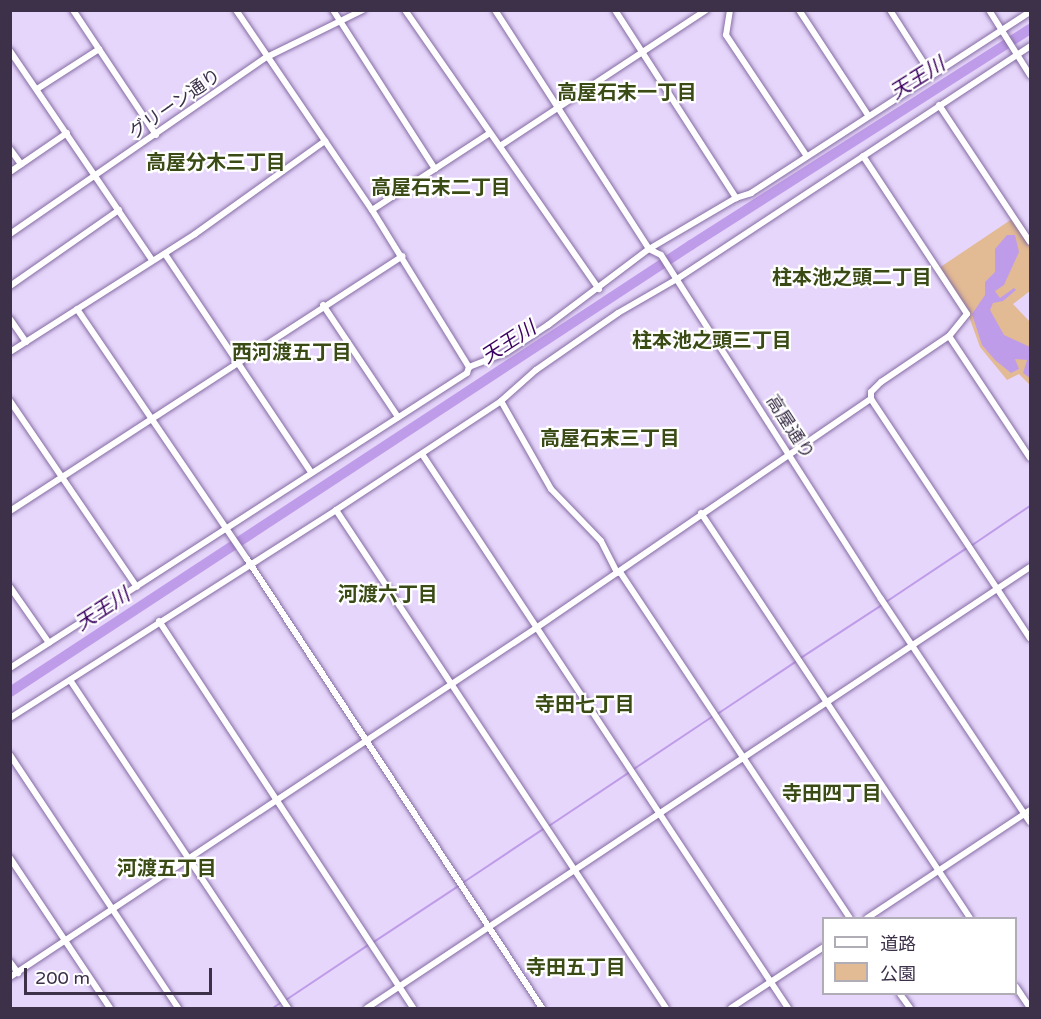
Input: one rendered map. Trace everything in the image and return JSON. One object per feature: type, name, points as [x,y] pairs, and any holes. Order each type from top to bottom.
[{"type":"street","points":[[73,10],[156,135]]},
{"type":"street","points":[[10,668],[137,587],[229,532],[311,472],[467,373],[469,367],[402,256],[236,10]]},
{"type":"street","points":[[333,10],[435,169]]},
{"type":"street","name":"グリーン通り","points":[[10,234],[267,57],[339,19],[363,10]]},
{"type":"street","points":[[405,10],[488,134],[500,146],[599,289]]},
{"type":"street","points":[[495,10],[650,249]]},
{"type":"street","points":[[615,10],[736,198]]},
{"type":"street","points":[[500,146],[706,10]]},
{"type":"street","points":[[730,10],[726,35],[806,155]]},
{"type":"street","points":[[799,10],[868,115]]},
{"type":"street","points":[[890,10],[931,74]]},
{"type":"street","points":[[989,10],[1030,75]]},
{"type":"street","points":[[469,367],[507,352],[599,289],[650,249],[736,198],[751,193],[931,74],[1003,32],[1030,12]]},
{"type":"street","points":[[10,718],[248,562],[336,510],[422,454],[501,401],[536,370],[618,313],[677,279],[1016,53],[1030,46]]},
{"type":"street","points":[[37,89],[99,49]]},
{"type":"street","points":[[10,51],[152,260]]},
{"type":"street","points":[[939,105],[1030,242]]},
{"type":"street","points":[[10,172],[67,133]]},
{"type":"street","points":[[372,210],[488,134]]},
{"type":"street","points":[[10,352],[152,260],[165,254],[325,141]]},
{"type":"street","points":[[10,149],[21,164]]},
{"type":"street","points":[[862,156],[969,312],[950,336],[881,382],[871,392],[871,399],[1030,638]]},
{"type":"street","points":[[10,286],[119,210]]},
{"type":"street","name":"高屋通り","points":[[650,249],[661,255],[673,272],[886,607],[1028,811],[1030,822]]},
{"type":"street","points":[[165,254],[311,472]]},
{"type":"street","points":[[10,511],[323,305],[402,256]]},
{"type":"street","points":[[323,305],[398,417]]},
{"type":"street","points":[[77,309],[229,532],[542,1008]]},
{"type":"street","points":[[10,319],[26,342]]},
{"type":"street","points":[[950,336],[1030,458]]},
{"type":"street","points":[[10,977],[618,573],[701,513],[871,399]]},
{"type":"street","points":[[501,401],[551,489],[601,541],[618,573],[711,708],[849,917]]},
{"type":"street","points":[[10,402],[137,587]]},
{"type":"street","points":[[422,454],[788,1008]]},
{"type":"street","points":[[336,510],[666,1008]]},
{"type":"street","points":[[701,513],[969,917]]},
{"type":"street","points":[[367,1008],[1030,567]]},
{"type":"street","points":[[10,587],[49,643]]},
{"type":"street","points":[[159,621],[413,1008]]},
{"type":"street","points":[[70,680],[287,1007]]},
{"type":"street","points":[[10,755],[178,1008]]},
{"type":"street","points":[[868,917],[1028,811]]},
{"type":"street","points":[[10,858],[110,1008]]},
{"type":"street","points":[[731,1008],[822,948]]},
{"type":"street","points":[[10,962],[18,973]]},
{"type":"street","points":[[1017,988],[1030,1008]]},
{"type":"street","points":[[901,995],[910,1008]]},
{"type":"green space","points":[[1012,219],[1030,246],[1030,291],[1013,304],[1030,322],[1030,385],[1019,374],[1007,380],[980,347],[967,311],[939,268]]},
{"type":"shaded area","points":[[1007,235],[1015,235],[1019,252],[1004,285],[995,291],[1000,298],[1014,288],[1016,290],[1003,301],[993,303],[990,310],[1004,335],[1030,347],[1030,378],[1023,373],[1027,360],[1015,359],[1019,369],[1011,373],[995,360],[982,345],[972,314],[985,295],[985,282],[995,272],[995,249]]},
{"type":"waterway","name":"天王川","points":[[10,692],[691,245],[1030,29]]},
{"type":"waterway","points":[[971,546],[1030,506]]},
{"type":"waterway","points":[[886,602],[967,548]]},
{"type":"waterway","points":[[801,658],[882,605]]},
{"type":"waterway","points":[[716,715],[797,661]]},
{"type":"waterway","points":[[634,769],[712,717]]},
{"type":"waterway","points":[[549,826],[630,772]]},
{"type":"waterway","points":[[464,882],[545,828]]},
{"type":"waterway","points":[[374,942],[460,885]]},
{"type":"waterway","points":[[286,1000],[370,944]]},
{"type":"waterway","points":[[273,1008],[282,1002]]},
{"type":"district","name":"高屋石末一丁目","points":[[627,93]]},
{"type":"district","name":"高屋分木三丁目","points":[[216,163]]},
{"type":"district","name":"高屋石末二丁目","points":[[441,188]]},
{"type":"district","name":"柱本池之頭二丁目","points":[[852,278]]},
{"type":"district","name":"柱本池之頭三丁目","points":[[712,341]]},
{"type":"district","name":"西河渡五丁目","points":[[292,353]]},
{"type":"district","name":"高屋石末三丁目","points":[[610,439]]},
{"type":"district","name":"河渡六丁目","points":[[388,595]]},
{"type":"district","name":"寺田七丁目","points":[[585,705]]},
{"type":"district","name":"寺田四丁目","points":[[832,794]]},
{"type":"district","name":"河渡五丁目","points":[[167,869]]},
{"type":"district","name":"寺田五丁目","points":[[576,968]]}]
